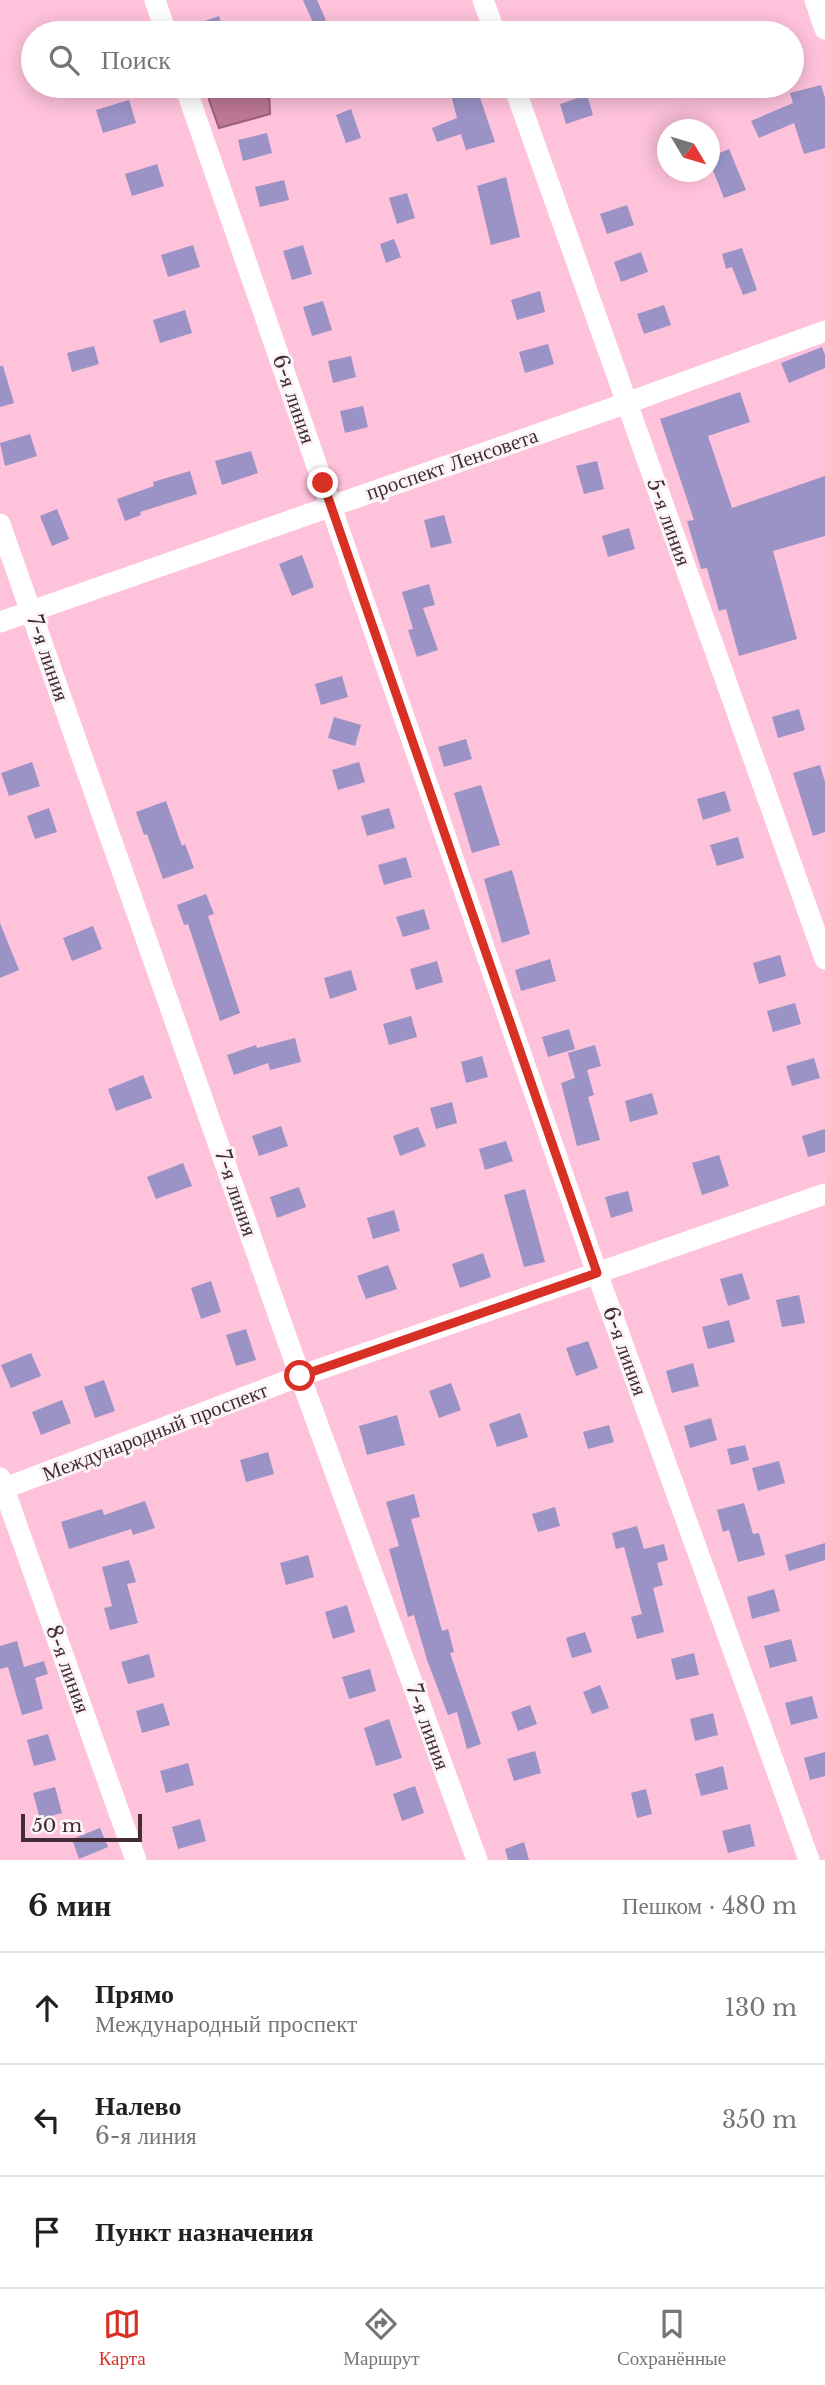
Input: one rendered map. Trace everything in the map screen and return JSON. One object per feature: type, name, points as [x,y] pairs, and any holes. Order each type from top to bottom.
[{"type":"street","points":[[155,0],[162,21]]},
{"type":"street","points":[[483,0],[491,21]]},
{"type":"street","points":[[815,0],[825,29]]},
{"type":"street","name":"6-я линия","points":[[189,98],[597,1273],[809,1860]]},
{"type":"street","name":"5-я линия","points":[[518,98],[825,959]]},
{"type":"street","name":"проспект Ленсовета","points":[[0,622],[825,331]]},
{"type":"street","name":"7-я линия","points":[[0,524],[300,1376],[477,1860]]},
{"type":"street","name":"Международный проспект","points":[[1,1486],[300,1376],[825,1194]]},
{"type":"street","name":"8-я линия","points":[[1,1486],[136,1860]]},
{"type":"shaded area","points":[[269,98],[270,114],[219,128],[209,100]]},
{"type":"building","points":[[303,0],[317,0],[326,20],[312,21]]},
{"type":"building","points":[[219,16],[220,21],[205,21]]},
{"type":"building","points":[[821,85],[825,98],[825,148],[804,154],[794,123],[759,138],[751,121],[793,103],[792,98],[804,98],[804,89]]},
{"type":"building","points":[[452,98],[480,98],[495,142],[466,150],[461,134],[437,142],[432,128],[457,118]]},
{"type":"building","points":[[588,98],[593,115],[566,124],[560,104]]},
{"type":"building","points":[[129,100],[136,123],[103,133],[96,110]]},
{"type":"building","points":[[351,109],[361,138],[346,143],[336,115]]},
{"type":"building","points":[[267,133],[272,153],[243,161],[238,140]]},
{"type":"building","points":[[729,149],[746,190],[724,198],[718,182],[720,182],[720,153]]},
{"type":"building","points":[[157,164],[164,186],[132,196],[125,174]]},
{"type":"building","points":[[506,177],[520,237],[491,245],[477,186]]},
{"type":"building","points":[[284,180],[289,200],[260,207],[255,187]]},
{"type":"building","points":[[407,193],[415,218],[397,224],[389,198]]},
{"type":"building","points":[[627,205],[634,225],[607,234],[600,214]]},
{"type":"building","points":[[394,239],[401,257],[386,263],[380,244]]},
{"type":"building","points":[[193,245],[200,267],[168,277],[161,255]]},
{"type":"building","points":[[303,245],[312,274],[292,280],[283,251]]},
{"type":"building","points":[[742,248],[757,290],[743,295],[732,267],[726,269],[722,254]]},
{"type":"building","points":[[641,252],[648,272],[621,282],[614,262]]},
{"type":"building","points":[[540,291],[545,312],[517,320],[511,300]]},
{"type":"building","points":[[323,301],[332,330],[312,336],[303,307]]},
{"type":"building","points":[[664,305],[671,325],[644,334],[637,314]]},
{"type":"building","points":[[185,310],[192,333],[160,343],[153,320]]},
{"type":"building","points":[[548,344],[554,364],[525,373],[519,352]]},
{"type":"building","points":[[94,346],[99,364],[72,372],[67,353]]},
{"type":"building","points":[[822,347],[825,368],[789,383],[781,363]]},
{"type":"building","points":[[351,356],[356,377],[333,383],[328,361]]},
{"type":"building","points":[[0,366],[3,366],[14,403],[0,407]]},
{"type":"building","points":[[740,392],[750,422],[708,436],[732,508],[825,476],[825,536],[773,551],[797,639],[739,656],[726,609],[719,611],[707,568],[701,569],[687,521],[694,520],[660,419]]},
{"type":"building","points":[[363,406],[368,427],[345,433],[340,411]]},
{"type":"building","points":[[30,434],[37,456],[5,466],[0,443]]},
{"type":"building","points":[[251,451],[258,473],[222,485],[215,461]]},
{"type":"building","points":[[597,461],[604,489],[584,494],[576,466]]},
{"type":"building","points":[[190,471],[197,494],[140,512],[141,515],[125,521],[117,499],[154,486],[153,482]]},
{"type":"building","points":[[57,509],[69,539],[52,546],[40,516]]},
{"type":"building","points":[[444,515],[452,543],[431,548],[424,520]]},
{"type":"building","points":[[629,528],[635,549],[608,557],[602,536]]},
{"type":"building","points":[[302,555],[314,587],[292,596],[279,564]]},
{"type":"building","points":[[429,584],[435,605],[423,608],[438,650],[417,657],[408,630],[413,629],[402,592]]},
{"type":"building","points":[[342,676],[348,697],[321,705],[315,684]]},
{"type":"building","points":[[799,709],[805,730],[778,738],[772,717]]},
{"type":"building","points":[[334,717],[361,725],[355,746],[328,738]]},
{"type":"building","points":[[466,739],[472,759],[444,767],[438,747]]},
{"type":"building","points":[[32,762],[40,786],[9,796],[1,773]]},
{"type":"building","points":[[359,762],[365,782],[338,790],[332,770]]},
{"type":"building","points":[[820,765],[825,782],[825,832],[813,836],[793,773]]},
{"type":"building","points":[[481,785],[500,845],[472,853],[454,793]]},
{"type":"building","points":[[725,791],[731,811],[703,820],[697,799]]},
{"type":"building","points":[[166,801],[182,846],[185,844],[194,868],[163,879],[136,812]]},
{"type":"building","points":[[49,808],[57,832],[35,839],[27,816]]},
{"type":"building","points":[[389,808],[395,828],[367,836],[361,816]]},
{"type":"building","points":[[738,837],[744,858],[717,866],[710,845]]},
{"type":"building","points":[[406,857],[412,877],[384,885],[378,865]]},
{"type":"building","points":[[512,870],[530,934],[502,943],[484,879]]},
{"type":"building","points":[[206,894],[214,914],[208,916],[240,1013],[220,1021],[188,924],[184,925],[177,905]]},
{"type":"building","points":[[424,909],[430,929],[403,937],[396,917]]},
{"type":"building","points":[[0,923],[19,970],[0,978]]},
{"type":"building","points":[[93,926],[102,949],[72,961],[63,938]]},
{"type":"building","points":[[780,955],[786,976],[759,984],[753,963]]},
{"type":"building","points":[[550,959],[556,981],[521,991],[515,970]]},
{"type":"building","points":[[437,961],[443,982],[416,990],[410,969]]},
{"type":"building","points":[[351,970],[357,990],[330,999],[324,978]]},
{"type":"building","points":[[795,1003],[801,1024],[773,1032],[767,1011]]},
{"type":"building","points":[[411,1016],[417,1037],[389,1045],[383,1024]]},
{"type":"building","points":[[569,1029],[575,1049],[548,1057],[542,1037]]},
{"type":"building","points":[[295,1038],[301,1062],[270,1070],[268,1063],[234,1075],[227,1055],[256,1045],[257,1048]]},
{"type":"building","points":[[595,1045],[601,1066],[587,1070],[594,1095],[588,1097],[600,1140],[577,1146],[561,1083],[575,1078],[568,1053]]},
{"type":"building","points":[[482,1056],[488,1077],[466,1083],[461,1062]]},
{"type":"building","points":[[814,1058],[820,1078],[792,1086],[786,1066]]},
{"type":"building","points":[[143,1075],[152,1098],[116,1111],[108,1089]]},
{"type":"building","points":[[652,1093],[658,1114],[630,1122],[625,1101]]},
{"type":"building","points":[[452,1102],[457,1123],[436,1129],[430,1108]]},
{"type":"building","points":[[281,1126],[288,1146],[259,1156],[252,1136]]},
{"type":"building","points":[[418,1127],[426,1146],[400,1156],[393,1136]]},
{"type":"building","points":[[825,1129],[825,1152],[808,1157],[802,1136]]},
{"type":"building","points":[[506,1141],[513,1161],[485,1170],[479,1149]]},
{"type":"building","points":[[719,1155],[729,1186],[702,1195],[692,1163]]},
{"type":"building","points":[[183,1163],[192,1186],[156,1199],[147,1177]]},
{"type":"building","points":[[299,1187],[306,1207],[277,1218],[270,1197]]},
{"type":"building","points":[[525,1189],[545,1262],[524,1267],[504,1195]]},
{"type":"building","points":[[628,1191],[633,1211],[611,1218],[605,1197]]},
{"type":"building","points":[[394,1210],[400,1231],[373,1239],[367,1218]]},
{"type":"building","points":[[483,1253],[491,1277],[460,1288],[452,1264]]},
{"type":"building","points":[[388,1265],[397,1289],[366,1299],[357,1276]]},
{"type":"building","points":[[742,1273],[750,1299],[728,1306],[720,1279]]},
{"type":"building","points":[[211,1281],[221,1312],[201,1319],[191,1288]]},
{"type":"building","points":[[799,1295],[805,1323],[782,1327],[776,1300]]},
{"type":"building","points":[[729,1320],[735,1342],[708,1349],[702,1327]]},
{"type":"building","points":[[246,1329],[256,1360],[236,1366],[226,1335]]},
{"type":"building","points":[[588,1341],[598,1368],[576,1376],[566,1348]]},
{"type":"building","points":[[31,1353],[41,1376],[11,1388],[1,1365]]},
{"type":"building","points":[[693,1363],[699,1386],[672,1393],[666,1371]]},
{"type":"building","points":[[104,1380],[115,1411],[95,1418],[84,1387]]},
{"type":"building","points":[[451,1383],[461,1410],[439,1418],[429,1391]]},
{"type":"building","points":[[62,1400],[71,1423],[41,1435],[32,1412]]},
{"type":"building","points":[[520,1413],[528,1437],[497,1447],[489,1424]]},
{"type":"building","points":[[397,1415],[405,1445],[367,1455],[359,1426]]},
{"type":"building","points":[[711,1418],[717,1440],[690,1448],[684,1426]]},
{"type":"building","points":[[609,1425],[614,1442],[588,1449],[583,1432]]},
{"type":"building","points":[[745,1445],[749,1460],[731,1465],[727,1449]]},
{"type":"building","points":[[268,1452],[274,1474],[246,1482],[240,1460]]},
{"type":"building","points":[[779,1461],[785,1483],[758,1491],[752,1468]]},
{"type":"building","points":[[414,1494],[420,1517],[411,1519],[442,1631],[448,1629],[454,1652],[450,1653],[481,1744],[467,1749],[457,1712],[448,1715],[427,1660],[414,1615],[408,1617],[389,1549],[399,1546],[386,1502]]},
{"type":"building","points":[[145,1501],[155,1528],[133,1535],[131,1529],[69,1549],[61,1522],[102,1509],[104,1515]]},
{"type":"building","points":[[744,1503],[753,1534],[759,1533],[765,1555],[738,1562],[729,1530],[723,1532],[717,1510]]},
{"type":"building","points":[[555,1507],[560,1526],[538,1532],[532,1514]]},
{"type":"building","points":[[637,1526],[644,1549],[664,1544],[668,1560],[657,1563],[663,1585],[653,1588],[664,1632],[637,1639],[631,1617],[642,1614],[624,1547],[616,1549],[612,1533]]},
{"type":"building","points":[[825,1543],[825,1560],[789,1571],[785,1555]]},
{"type":"building","points":[[308,1555],[314,1577],[286,1585],[280,1563]]},
{"type":"building","points":[[129,1560],[136,1582],[127,1584],[138,1623],[110,1630],[104,1608],[112,1606],[102,1567]]},
{"type":"building","points":[[774,1589],[780,1611],[752,1619],[747,1597]]},
{"type":"building","points":[[347,1605],[355,1632],[333,1639],[325,1612]]},
{"type":"building","points":[[585,1632],[592,1652],[572,1658],[566,1638]]},
{"type":"building","points":[[791,1639],[797,1661],[770,1668],[764,1646]]},
{"type":"building","points":[[17,1641],[24,1667],[44,1661],[48,1674],[35,1678],[43,1709],[22,1715],[8,1667],[0,1669],[0,1646]]},
{"type":"building","points":[[694,1653],[699,1675],[676,1680],[671,1659]]},
{"type":"building","points":[[149,1654],[155,1677],[128,1684],[121,1662]]},
{"type":"building","points":[[370,1669],[376,1691],[349,1699],[342,1677]]},
{"type":"building","points":[[600,1685],[609,1708],[592,1714],[583,1692]]},
{"type":"building","points":[[812,1696],[818,1718],[791,1725],[785,1703]]},
{"type":"building","points":[[163,1703],[170,1725],[142,1733],[136,1711]]},
{"type":"building","points":[[530,1705],[537,1724],[518,1731],[511,1712]]},
{"type":"building","points":[[713,1713],[718,1735],[695,1741],[690,1719]]},
{"type":"building","points":[[389,1719],[402,1758],[376,1766],[364,1728]]},
{"type":"building","points":[[48,1734],[56,1760],[34,1766],[27,1740]]},
{"type":"building","points":[[535,1751],[541,1773],[514,1781],[507,1759]]},
{"type":"building","points":[[825,1752],[825,1776],[810,1780],[804,1758]]},
{"type":"building","points":[[188,1763],[194,1785],[166,1793],[160,1771]]},
{"type":"building","points":[[723,1766],[728,1789],[701,1796],[695,1774]]},
{"type":"building","points":[[415,1786],[424,1813],[402,1821],[393,1794]]},
{"type":"building","points":[[55,1787],[62,1813],[40,1819],[33,1793]]},
{"type":"building","points":[[646,1789],[652,1814],[637,1818],[631,1793]]},
{"type":"building","points":[[200,1819],[206,1841],[178,1849],[172,1827]]},
{"type":"building","points":[[750,1824],[755,1846],[728,1853],[722,1831]]},
{"type":"building","points":[[100,1828],[108,1847],[79,1859],[72,1839]]},
{"type":"building","points":[[524,1842],[529,1860],[508,1860],[505,1849]]},
{"type":"route","points":[[300,1376],[597,1273],[323,483]]}]
